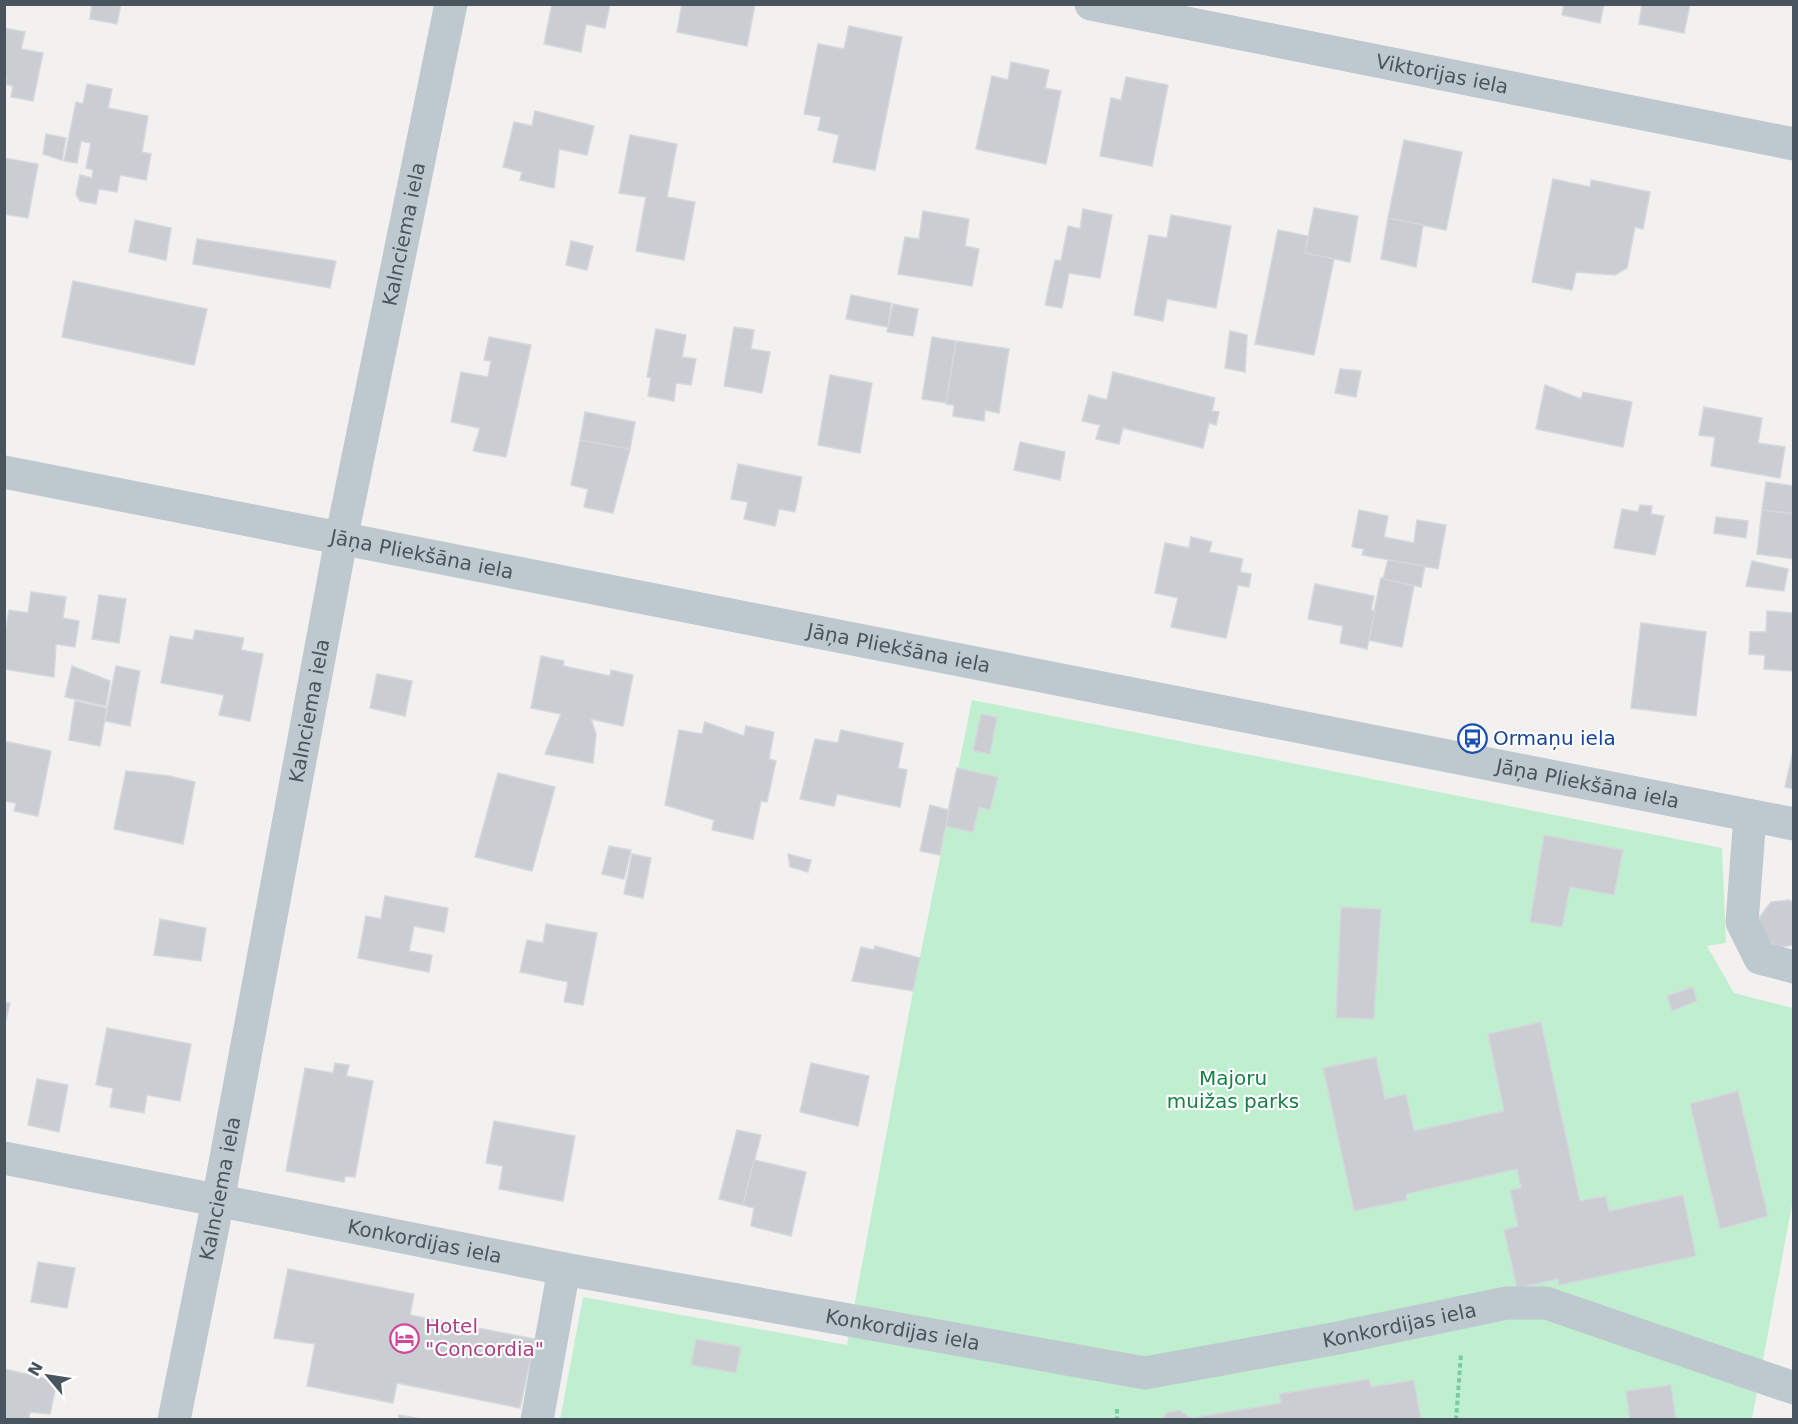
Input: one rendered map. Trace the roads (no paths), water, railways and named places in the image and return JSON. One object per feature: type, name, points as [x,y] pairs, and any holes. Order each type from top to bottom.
[{"type":"street","name":"Kalnciema iela","points":[[174,1419],[218,1201],[341,540],[451,4]]},
{"type":"street","name":"Viktorijas iela","points":[[1091,4],[1794,144]]},
{"type":"street","name":"Jāņa Pliekšāna iela","points":[[4,472],[1794,824]]},
{"type":"street","points":[[1750,816],[1742,922],[1760,958],[1794,967]]},
{"type":"street","name":"Konkordijas iela","points":[[4,1158],[564,1269],[1145,1373],[1338,1338],[1465,1310],[1507,1303],[1546,1303],[1794,1388]]},
{"type":"street","points":[[537,1419],[564,1269]]},
{"type":"place","name":"Ormaņu iela","points":[[1472,738]]},
{"type":"place","name":"Hotel \"Concordia\"","points":[[404,1338]]},
{"type":"park label","name":"Majoru muižas parks","points":[[1233,1090]]}]
